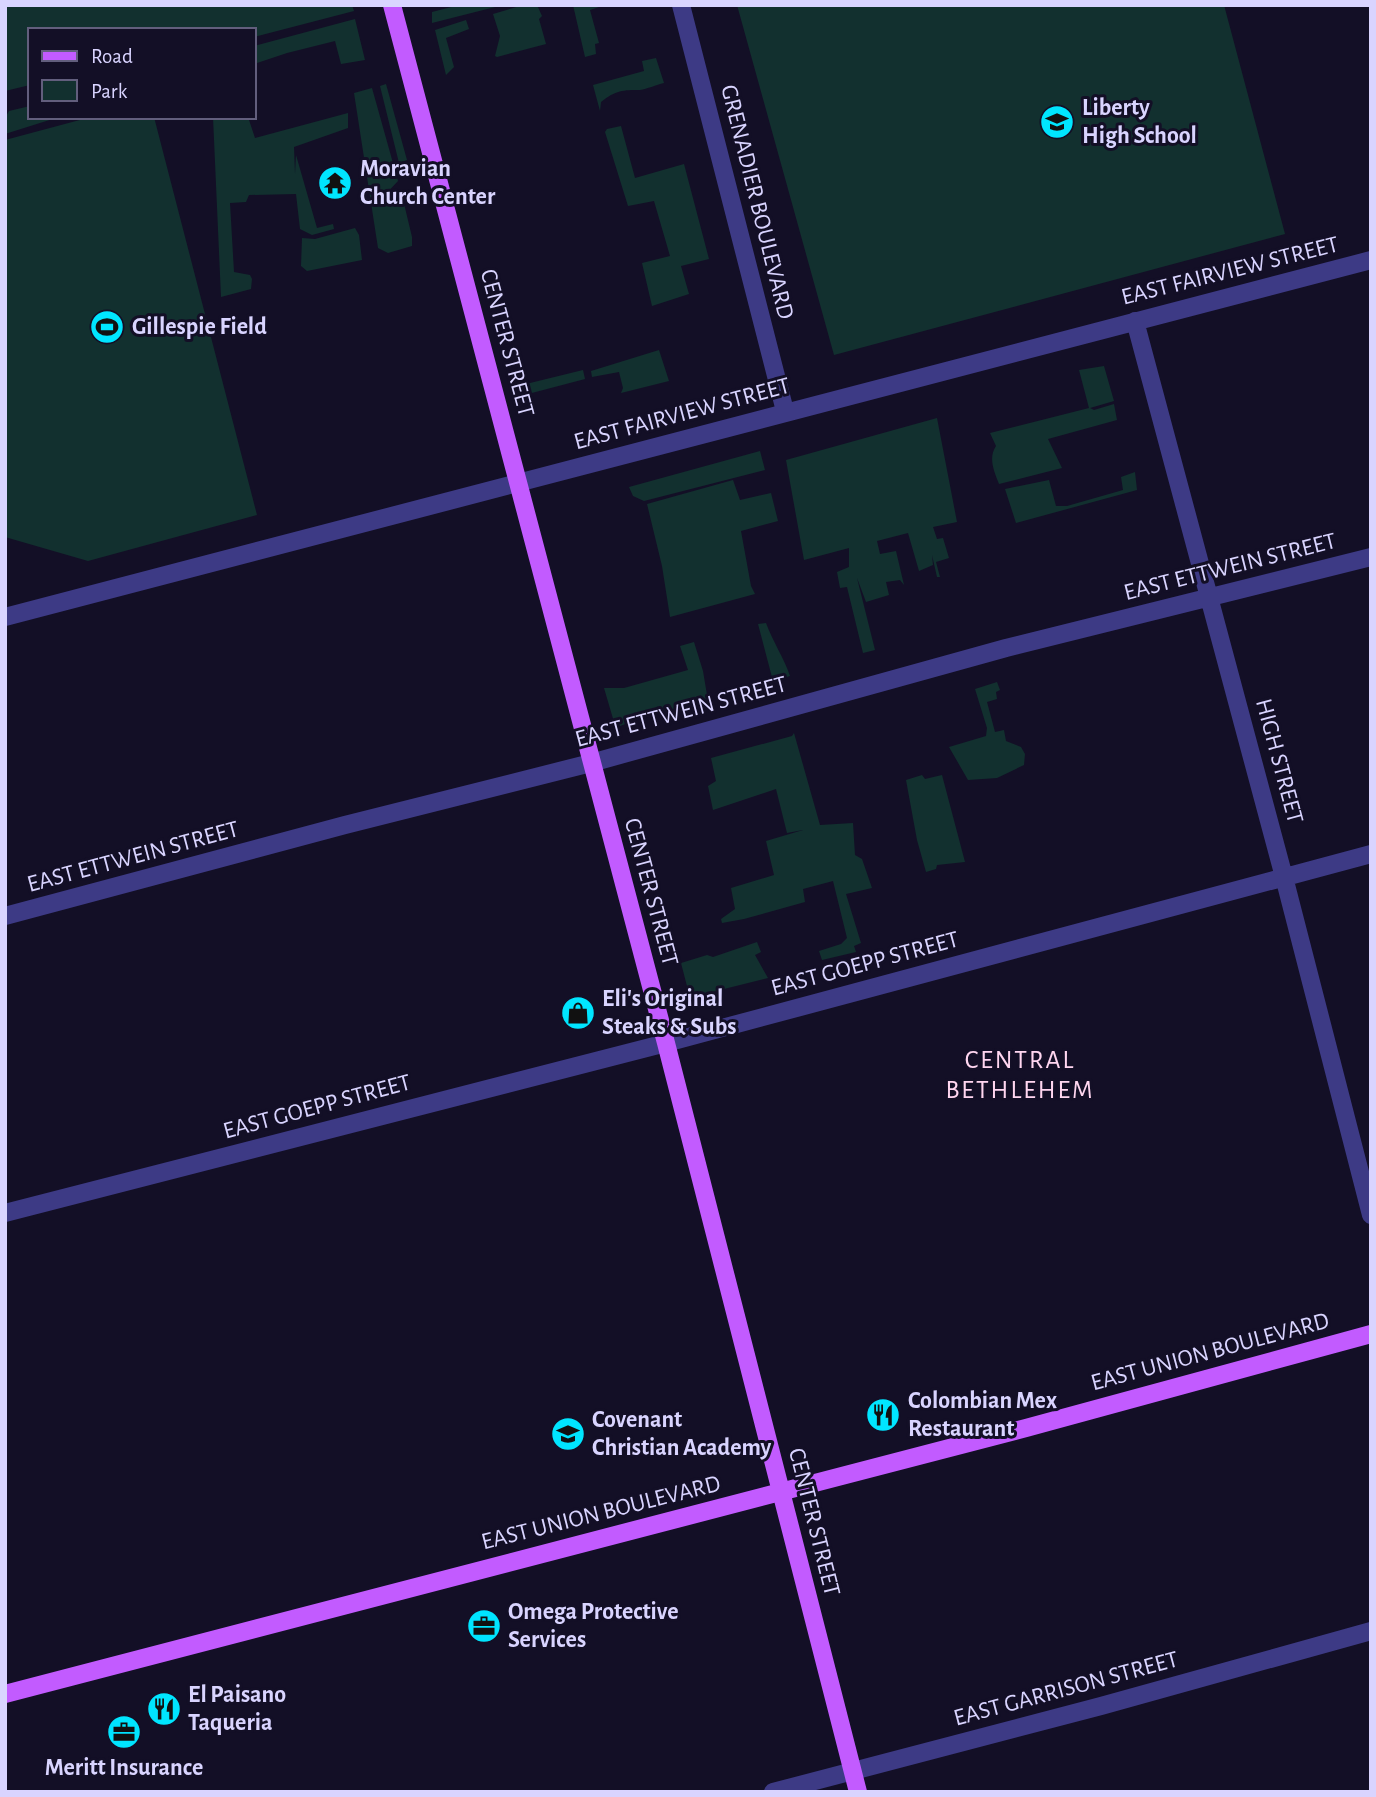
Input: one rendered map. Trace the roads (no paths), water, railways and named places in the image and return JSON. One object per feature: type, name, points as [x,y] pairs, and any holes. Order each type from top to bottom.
[{"type":"main road","name":"CENTER STREET","points":[[393,5],[666,1043],[858,1792]]},
{"type":"main road","name":"EAST UNION BOULEVARD","points":[[5,1693],[781,1492],[1371,1334]]},
{"type":"street","name":"GRENADIER BOULEVARD","points":[[681,5],[785,411]]},
{"type":"street","name":"EAST FAIRVIEW STREET","points":[[5,617],[1371,260]]},
{"type":"street","name":"HIGH STREET","points":[[1135,321],[1371,1214]]},
{"type":"street","name":"EAST ETTWEIN STREET","points":[[5,916],[345,825],[591,763],[1006,648],[1371,557]]},
{"type":"street","name":"EAST GOEPP STREET","points":[[5,1213],[666,1043],[1371,853]]},
{"type":"street","name":"EAST GARRISON STREET","points":[[773,1792],[1101,1706],[1371,1631]]},
{"type":"place","name":"Liberty High School","points":[[1057,122]]},
{"type":"place","name":"Moravian Church Center","points":[[335,183]]},
{"type":"place","name":"Gillespie Field","points":[[107,327]]},
{"type":"place","name":"Eli's Original Steaks & Subs","points":[[578,1013]]},
{"type":"place","name":"Colombian Mex Restaurant","points":[[883,1415]]},
{"type":"place","name":"Covenant Christian Academy","points":[[568,1434]]},
{"type":"place","name":"Omega Protective Services","points":[[484,1626]]},
{"type":"place","name":"El Paisano Taqueria","points":[[164,1709]]},
{"type":"place","name":"Meritt Insurance","points":[[124,1732]]},
{"type":"district","name":"CENTRAL BETHLEHEM","points":[[1020,1075]]}]
